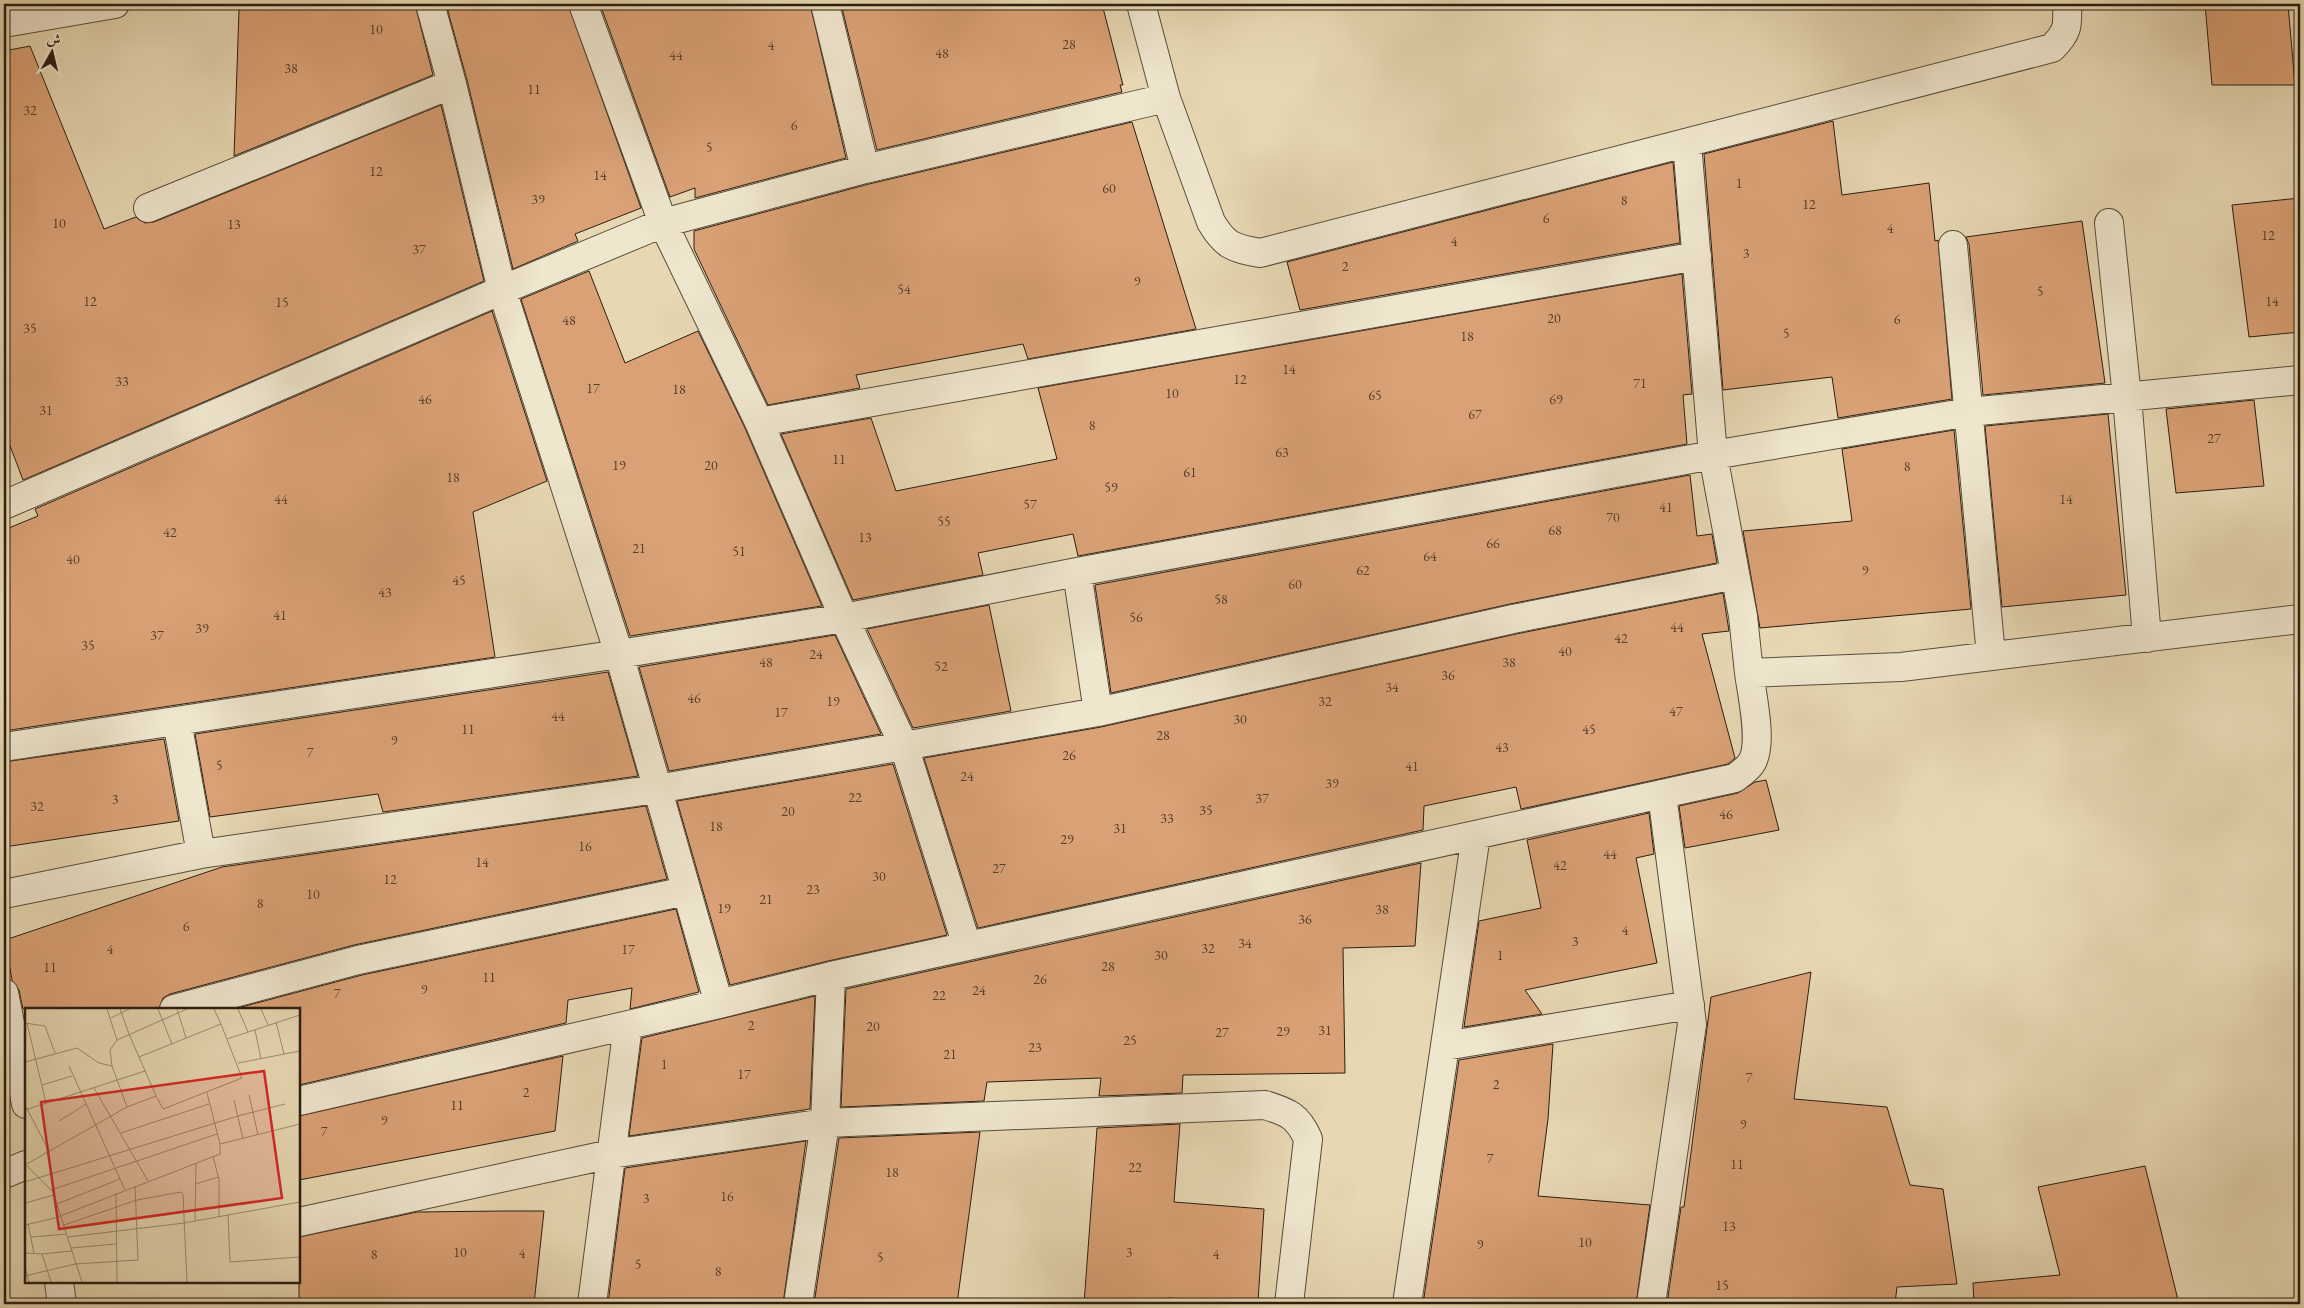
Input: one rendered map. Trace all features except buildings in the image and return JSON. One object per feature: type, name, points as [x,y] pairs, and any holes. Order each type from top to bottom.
[{"type":"street","points":[[4,23],[46,10],[115,4]]},
{"type":"street","points":[[430,4],[452,84],[502,290],[619,654],[656,789],[719,1004]]},
{"type":"street","points":[[583,4],[662,223],[759,422],[844,618],[904,746],[967,946]]},
{"type":"street","points":[[825,4],[865,169]]},
{"type":"street","points":[[1141,4],[1166,98],[1211,222],[1221,239],[1238,249],[1260,253],[2052,48],[2064,36],[2068,21],[2067,4]]},
{"type":"street","points":[[148,208],[452,84]]},
{"type":"street","points":[[6,498],[662,223],[865,169],[1166,98]]},
{"type":"street","points":[[300,1101],[719,1004],[831,976],[1735,778],[1746,770],[1753,761],[1757,742],[1743,616],[1713,455],[1688,143]]},
{"type":"street","points":[[2109,223],[2127,397],[2147,638]]},
{"type":"street","points":[[1954,245],[1991,656]]},
{"type":"street","points":[[759,422],[1697,256]]},
{"type":"street","points":[[4,746],[619,654],[844,618],[1077,572],[1713,455],[1968,412],[2300,380]]},
{"type":"street","points":[[1077,572],[1098,712]]},
{"type":"street","points":[[4,894],[201,854],[656,789],[1098,712],[1513,619],[1735,575]]},
{"type":"street","points":[[1750,672],[1900,667],[2300,619]]},
{"type":"street","points":[[177,721],[201,854]]},
{"type":"street","points":[[1652,1304],[1692,1024],[1662,794]]},
{"type":"street","points":[[1407,1304],[1476,834]]},
{"type":"street","points":[[178,1008],[358,960],[686,891]]},
{"type":"street","points":[[798,1304],[825,1123],[831,976]]},
{"type":"street","points":[[4,993],[21,1050],[25,1093]]},
{"type":"street","points":[[1445,1046],[1690,1005]]},
{"type":"street","points":[[592,1304],[628,1025]]},
{"type":"street","points":[[300,1222],[611,1154],[825,1123],[1265,1105],[1284,1111],[1300,1122],[1308,1139],[1289,1304]]},
{"type":"street","points":[[4,1174],[25,1165]]},
{"type":"street","points":[[59,1283],[62,1304]]}]
